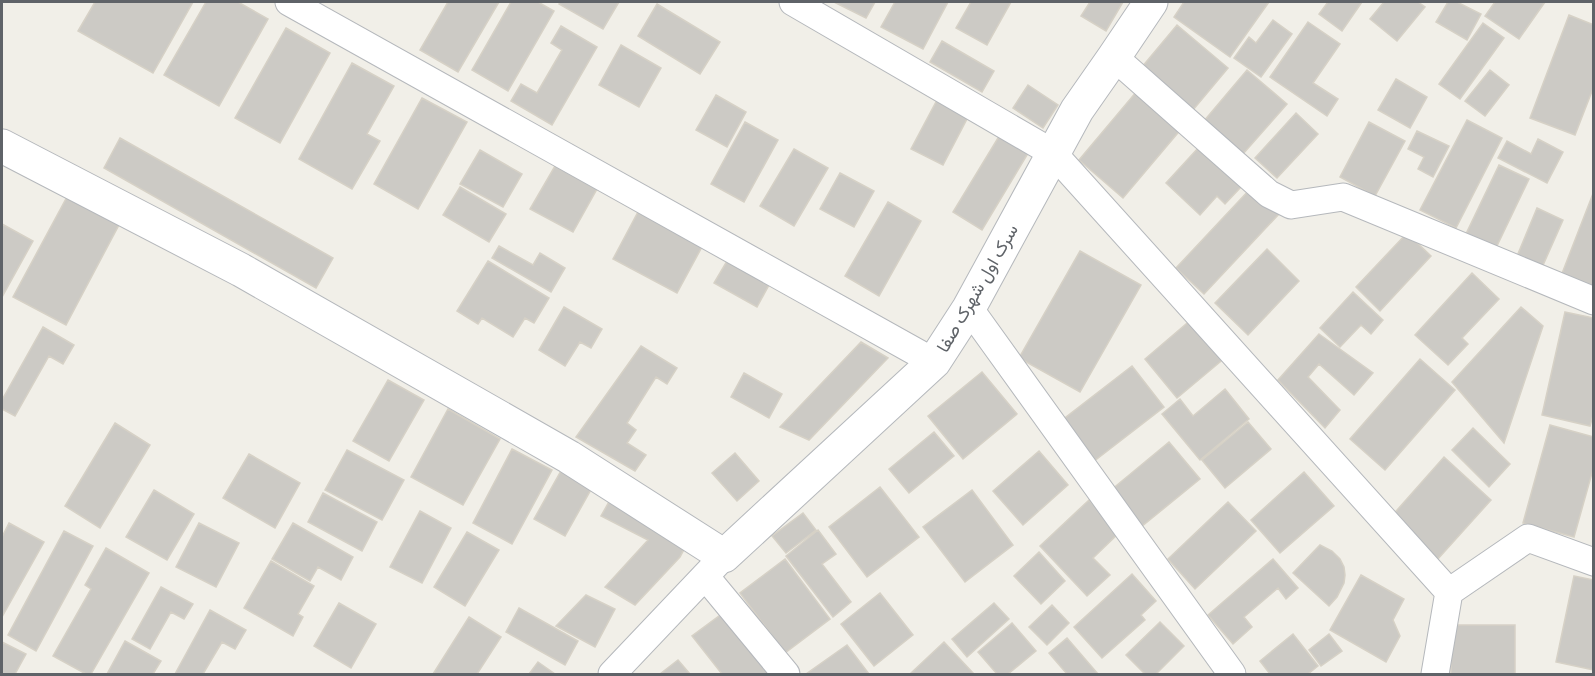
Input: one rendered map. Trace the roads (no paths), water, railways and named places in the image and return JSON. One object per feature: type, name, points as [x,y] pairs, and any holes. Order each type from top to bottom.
[{"type":"street","points":[[289,2],[934,362]]},
{"type":"street","points":[[794,2],[1053,153],[1449,592]]},
{"type":"street","name":"سرک اول شهرک صفا","points":[[715,566],[934,362],[969,308],[1077,110],[1151,2]]},
{"type":"street","points":[[1114,57],[1269,194],[1291,205],[1343,197],[1593,301]]},
{"type":"street","points":[[2,146],[241,270],[569,458],[715,566],[786,675]]},
{"type":"street","points":[[969,308],[1232,675]]},
{"type":"street","points":[[1435,675],[1449,592],[1528,538],[1593,562]]},
{"type":"street","points":[[612,675],[715,566]]}]
